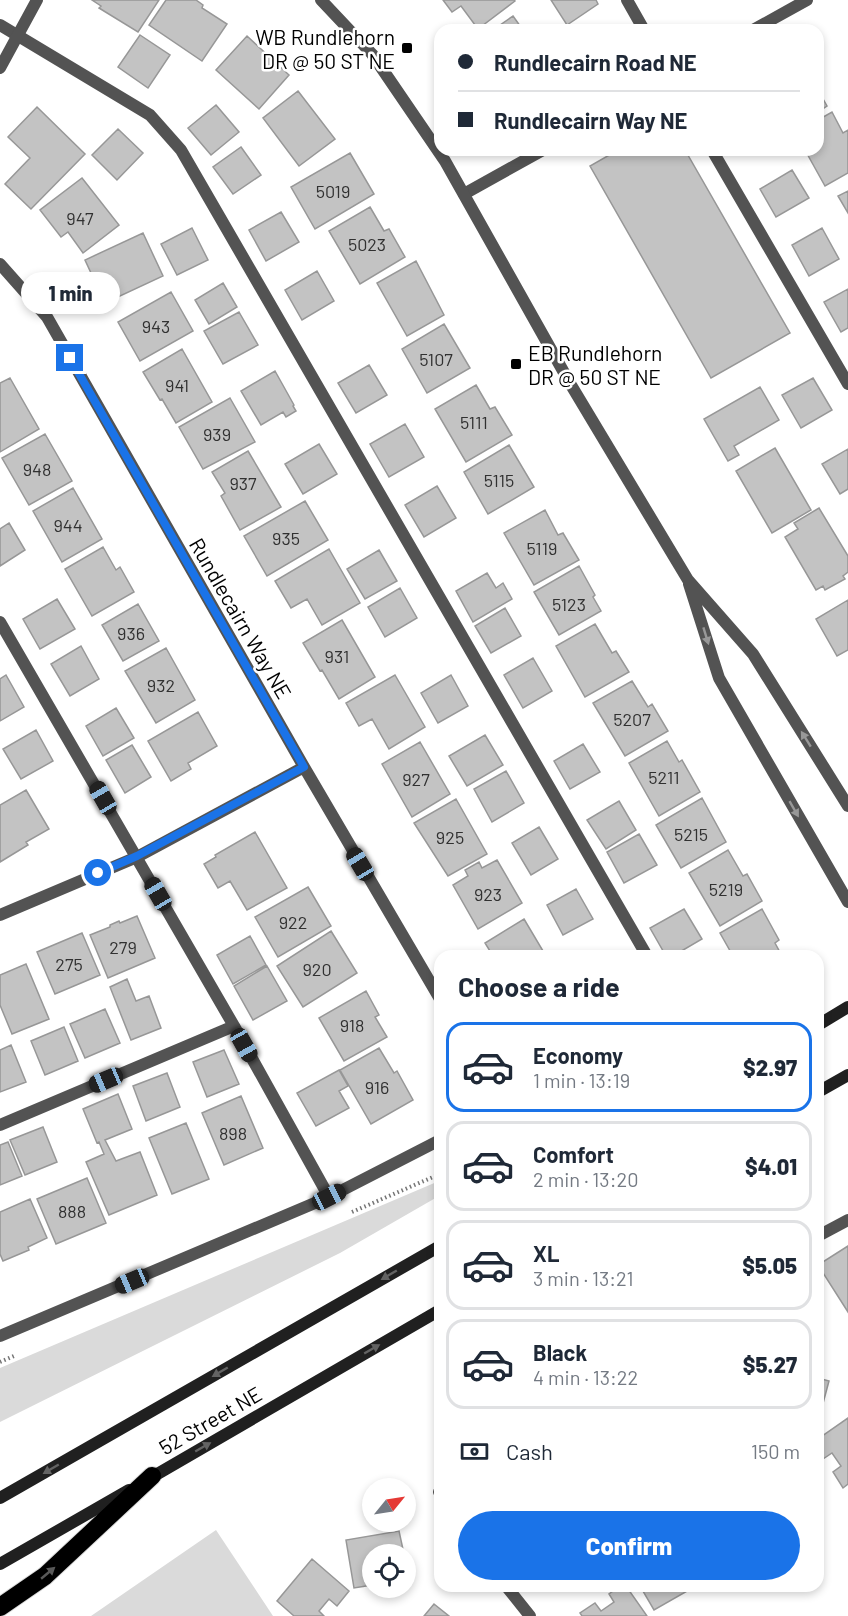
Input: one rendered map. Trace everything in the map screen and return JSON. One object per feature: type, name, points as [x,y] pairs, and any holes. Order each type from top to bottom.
[{"type":"highway","points":[[0,1607],[45,1576],[152,1476]]},
{"type":"main road","points":[[824,1021],[848,1007]]},
{"type":"main road","points":[[824,1089],[848,1075]]},
{"type":"main road","name":"52 Street NE","points":[[0,1498],[434,1249]]},
{"type":"main road","name":"52 Street NE","points":[[0,1564],[434,1313]]},
{"type":"street","points":[[0,68],[37,0]]},
{"type":"street","points":[[321,0],[372,54],[434,145]]},
{"type":"street","points":[[627,0],[641,24]]},
{"type":"street","points":[[764,24],[807,0]]},
{"type":"street","points":[[0,25],[150,115],[181,150],[643,950]]},
{"type":"street","points":[[442,156],[571,385],[688,580],[753,654],[848,806]]},
{"type":"street","points":[[464,194],[532,156]]},
{"type":"street","points":[[715,156],[848,384]]},
{"type":"street","name":"Rundlecairn Way NE","points":[[0,264],[47,317],[304,767],[434,989]]},
{"type":"street","points":[[688,580],[719,678],[848,902]]},
{"type":"street","points":[[0,622],[137,856],[329,1197]]},
{"type":"street","points":[[0,915],[137,856],[304,767]]},
{"type":"street","points":[[0,1125],[234,1026]]},
{"type":"street","points":[[0,1336],[329,1197],[434,1143]]},
{"type":"street","points":[[824,1233],[848,1220]]},
{"type":"street","points":[[511,1592],[530,1616]]},
{"type":"shaded area","points":[[434,1183],[434,1199],[340,1253],[0,1422],[0,1368]]},
{"type":"shaded area","points":[[216,1530],[273,1616],[91,1616]]},
{"type":"building","points":[[92,0],[159,0],[138,32],[99,8],[101,6]]},
{"type":"building","points":[[166,0],[196,0],[203,5],[202,8],[227,24],[202,61],[149,25]]},
{"type":"building","points":[[443,0],[515,1],[485,24],[474,24],[461,6],[452,12]]},
{"type":"building","points":[[551,0],[596,0],[598,4],[566,24]]},
{"type":"building","points":[[513,16],[519,24],[502,24]]},
{"type":"building","points":[[140,35],[170,55],[148,88],[118,67]]},
{"type":"building","points":[[247,36],[289,75],[259,109],[216,70]]},
{"type":"building","points":[[298,91],[335,139],[299,166],[263,118]]},
{"type":"building","points":[[216,105],[239,132],[211,155],[188,128]]},
{"type":"building","points":[[37,107],[85,154],[31,209],[5,184],[30,158],[8,137]]},
{"type":"building","points":[[832,112],[843,133],[848,130],[848,173],[825,186],[808,156],[824,156],[824,117]]},
{"type":"building","points":[[118,129],[143,153],[117,180],[92,155]]},
{"type":"building","points":[[241,147],[261,175],[233,194],[213,167]]},
{"type":"building","points":[[350,153],[374,194],[315,229],[291,187]]},
{"type":"building","points":[[608,156],[688,156],[790,333],[711,378],[590,166]]},
{"type":"building","points":[[792,170],[809,198],[776,217],[760,189]]},
{"type":"building","points":[[82,178],[119,225],[83,253],[68,232],[61,237],[40,210]]},
{"type":"building","points":[[848,191],[848,213],[838,196]]},
{"type":"building","points":[[370,207],[384,231],[389,229],[405,257],[360,284],[329,231]]},
{"type":"building","points":[[281,212],[299,242],[266,261],[249,230]]},
{"type":"building","points":[[192,228],[208,260],[177,275],[161,244]]},
{"type":"building","points":[[822,228],[839,259],[809,276],[792,245]]},
{"type":"building","points":[[143,233],[163,276],[105,303],[85,260]]},
{"type":"building","points":[[416,261],[444,315],[407,336],[377,283]]},
{"type":"building","points":[[317,271],[334,301],[302,320],[285,290]]},
{"type":"building","points":[[223,283],[237,307],[209,324],[195,300]]},
{"type":"building","points":[[848,289],[848,328],[841,332],[824,302]]},
{"type":"building","points":[[171,292],[193,331],[140,361],[118,322]]},
{"type":"building","points":[[239,312],[258,345],[223,364],[204,331]]},
{"type":"building","points":[[444,324],[470,368],[427,393],[402,349]]},
{"type":"building","points":[[182,349],[212,402],[176,423],[143,372]]},
{"type":"building","points":[[369,365],[387,395],[356,413],[338,383]]},
{"type":"building","points":[[275,371],[296,411],[286,417],[283,412],[261,425],[241,391]]},
{"type":"building","points":[[10,378],[39,429],[0,452],[0,383]]},
{"type":"building","points":[[813,378],[832,410],[801,428],[782,395]]},
{"type":"building","points":[[476,385],[490,409],[495,407],[512,435],[466,462],[435,409]]},
{"type":"building","points":[[760,387],[779,420],[734,446],[739,455],[728,461],[704,419]]},
{"type":"building","points":[[230,398],[255,442],[203,469],[179,427]]},
{"type":"building","points":[[405,424],[424,457],[389,477],[370,444]]},
{"type":"building","points":[[45,434],[72,481],[29,505],[2,458]]},
{"type":"building","points":[[319,444],[337,474],[303,494],[285,464]]},
{"type":"building","points":[[509,445],[534,487],[488,514],[464,472]]},
{"type":"building","points":[[775,448],[811,510],[772,533],[736,471]]},
{"type":"building","points":[[848,449],[848,489],[840,494],[822,464]]},
{"type":"building","points":[[248,451],[281,507],[240,530],[221,496],[225,493],[212,472]]},
{"type":"building","points":[[437,486],[456,518],[424,537],[405,505]]},
{"type":"building","points":[[73,488],[102,539],[62,562],[33,511]]},
{"type":"building","points":[[305,501],[328,540],[267,576],[244,536]]},
{"type":"building","points":[[819,508],[848,556],[848,572],[843,576],[845,579],[825,590],[823,586],[816,590],[785,537],[798,529],[794,523]]},
{"type":"building","points":[[545,510],[558,535],[563,533],[579,560],[534,585],[504,533]]},
{"type":"building","points":[[9,523],[25,550],[0,566],[0,529]]},
{"type":"building","points":[[103,547],[116,570],[120,567],[134,592],[92,616],[65,569]]},
{"type":"building","points":[[329,549],[360,603],[322,625],[307,599],[291,608],[275,581]]},
{"type":"building","points":[[379,550],[397,581],[365,599],[347,569]]},
{"type":"building","points":[[579,566],[601,611],[559,635],[534,592]]},
{"type":"building","points":[[487,573],[496,588],[503,583],[512,599],[473,622],[456,591]]},
{"type":"building","points":[[400,588],[417,618],[385,637],[368,607]]},
{"type":"building","points":[[57,599],[75,629],[40,649],[23,619]]},
{"type":"building","points":[[848,600],[848,650],[837,656],[816,619]]},
{"type":"building","points":[[138,604],[159,641],[123,661],[102,625]]},
{"type":"building","points":[[505,608],[521,636],[491,653],[475,626]]},
{"type":"building","points":[[342,620],[375,677],[339,699],[303,643]]},
{"type":"building","points":[[595,624],[612,653],[616,651],[629,672],[585,697],[556,646]]},
{"type":"building","points":[[81,646],[99,679],[70,696],[51,664]]},
{"type":"building","points":[[166,648],[195,700],[156,723],[125,671]]},
{"type":"building","points":[[533,658],[552,691],[523,708],[504,675]]},
{"type":"building","points":[[6,675],[24,707],[0,721],[0,679]]},
{"type":"building","points":[[395,675],[425,727],[389,749],[372,719],[359,726],[346,703]]},
{"type":"building","points":[[451,675],[468,706],[438,723],[421,693]]},
{"type":"building","points":[[632,681],[648,707],[652,704],[668,731],[625,756],[593,703]]},
{"type":"building","points":[[116,708],[134,738],[103,756],[86,726]]},
{"type":"building","points":[[198,712],[217,746],[188,763],[191,769],[171,781],[148,741]]},
{"type":"building","points":[[36,730],[53,761],[21,779],[3,749]]},
{"type":"building","points":[[485,735],[503,765],[467,786],[449,756]]},
{"type":"building","points":[[667,741],[679,762],[682,760],[700,792],[659,816],[629,763]]},
{"type":"building","points":[[420,742],[450,794],[412,817],[382,764]]},
{"type":"building","points":[[583,744],[600,772],[570,789],[554,761]]},
{"type":"building","points":[[132,745],[151,777],[125,793],[106,760]]},
{"type":"building","points":[[506,771],[524,803],[492,822],[474,789]]},
{"type":"building","points":[[26,790],[49,829],[26,842],[28,845],[0,862],[0,805]]},
{"type":"building","points":[[702,798],[726,842],[681,868],[656,825]]},
{"type":"building","points":[[456,799],[487,854],[448,876],[414,823]]},
{"type":"building","points":[[619,801],[636,830],[606,849],[587,820]]},
{"type":"building","points":[[539,827],[558,859],[531,875],[512,843]]},
{"type":"building","points":[[255,832],[287,888],[247,910],[230,881],[218,888],[204,864]]},
{"type":"building","points":[[639,834],[657,865],[624,883],[607,852]]},
{"type":"building","points":[[728,850],[743,876],[747,874],[762,901],[720,926],[689,873]]},
{"type":"building","points":[[497,860],[522,903],[478,929],[453,885],[468,876],[465,870],[479,862],[482,868]]},
{"type":"building","points":[[308,887],[331,926],[278,957],[255,917]]},
{"type":"building","points":[[576,889],[593,919],[563,935],[547,905]]},
{"type":"building","points":[[684,909],[702,939],[683,950],[663,950],[650,928]]},
{"type":"building","points":[[762,909],[779,940],[775,943],[779,950],[730,950],[720,933]]},
{"type":"building","points":[[137,916],[155,958],[108,978],[90,935],[119,921],[120,923]]},
{"type":"building","points":[[524,919],[542,950],[489,950],[485,943]]},
{"type":"building","points":[[331,931],[357,973],[303,1007],[277,966]]},
{"type":"building","points":[[82,933],[100,975],[55,994],[37,952]]},
{"type":"building","points":[[250,936],[266,965],[233,984],[217,955]]},
{"type":"building","points":[[26,964],[49,1019],[12,1034],[0,1005],[0,975]]},
{"type":"building","points":[[267,966],[287,1001],[253,1020],[234,986]]},
{"type":"building","points":[[127,979],[136,1001],[149,996],[161,1028],[131,1040],[110,987]]},
{"type":"building","points":[[366,991],[379,1015],[375,1017],[387,1037],[344,1061],[319,1018]]},
{"type":"building","points":[[105,1009],[120,1043],[85,1058],[70,1024]]},
{"type":"building","points":[[64,1027],[78,1061],[45,1075],[31,1041]]},
{"type":"building","points":[[11,1045],[26,1082],[0,1092],[0,1050]]},
{"type":"building","points":[[379,1048],[394,1073],[397,1071],[413,1100],[371,1124],[340,1070]]},
{"type":"building","points":[[224,1050],[239,1084],[207,1097],[193,1062]]},
{"type":"building","points":[[339,1070],[348,1086],[339,1091],[349,1108],[316,1126],[297,1093]]},
{"type":"building","points":[[167,1073],[180,1107],[146,1121],[133,1086]]},
{"type":"building","points":[[118,1094],[132,1129],[105,1140],[116,1161],[140,1152],[157,1195],[109,1215],[86,1162],[104,1154],[83,1109]]},
{"type":"building","points":[[241,1096],[263,1148],[224,1165],[202,1113]]},
{"type":"building","points":[[186,1123],[209,1179],[172,1194],[149,1138]]},
{"type":"building","points":[[43,1127],[57,1162],[25,1175],[10,1140]]},
{"type":"building","points":[[8,1142],[22,1176],[0,1185],[0,1145]]},
{"type":"building","points":[[87,1178],[106,1223],[56,1244],[37,1199]]},
{"type":"building","points":[[30,1199],[47,1238],[28,1247],[29,1250],[3,1261],[0,1254],[0,1212]]},
{"type":"building","points":[[848,1246],[848,1312],[824,1274],[824,1261]]},
{"type":"building","points":[[824,1380],[829,1381],[824,1400]]},
{"type":"building","points":[[848,1418],[848,1484],[843,1488],[833,1472],[841,1466],[832,1453],[824,1458],[824,1435]]},
{"type":"building","points":[[399,1532],[402,1544],[362,1544],[362,1587],[354,1588],[346,1540]]},
{"type":"building","points":[[312,1559],[349,1591],[337,1606],[329,1599],[319,1611],[324,1616],[294,1616],[277,1601]]},
{"type":"building","points":[[630,1592],[647,1616],[582,1616],[580,1613],[595,1603],[601,1611],[614,1602],[609,1594]]},
{"type":"building","points":[[644,1592],[686,1592],[654,1610]]},
{"type":"building","points":[[434,1604],[449,1616],[424,1616]]},
{"type":"place","name":"WB Rundlehorn DR @ 50 ST NE","points":[[407,48]]},
{"type":"place","name":"EB Rundlehorn DR @ 50 ST NE","points":[[516,364]]},
{"type":"route","points":[[70,358],[304,767],[137,856],[98,873]]}]
